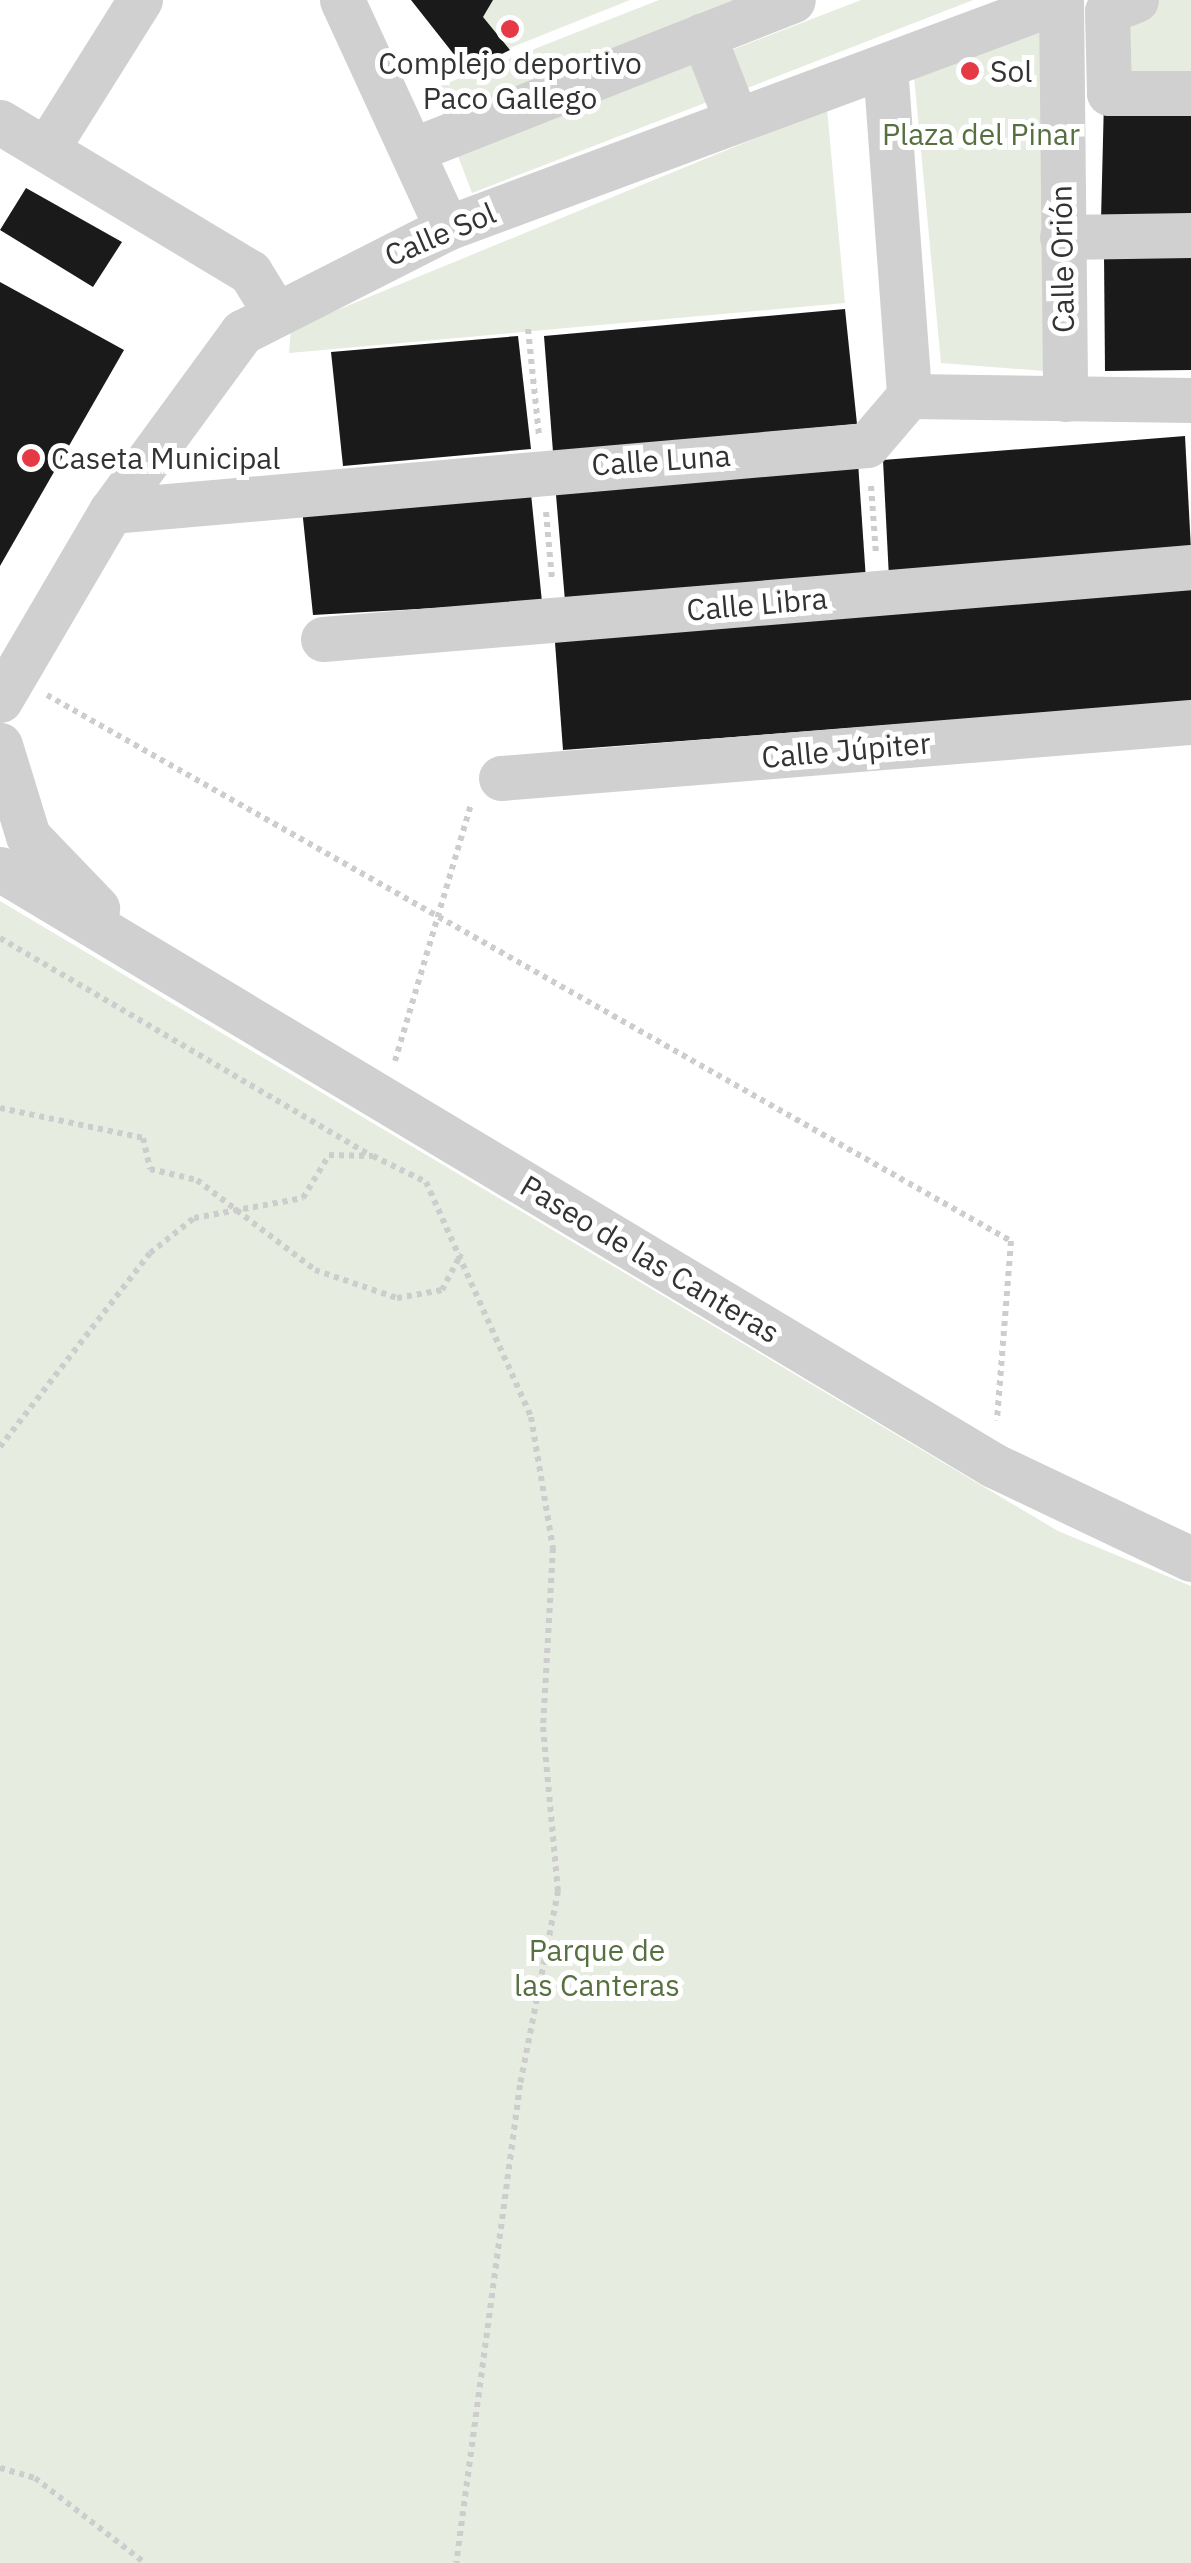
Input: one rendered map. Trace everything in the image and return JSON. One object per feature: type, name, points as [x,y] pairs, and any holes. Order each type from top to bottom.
[{"type":"street","points":[[47,148],[140,0]]},
{"type":"street","points":[[342,0],[415,149],[446,228]]},
{"type":"street","points":[[415,149],[793,0]]},
{"type":"street","name":"Calle Sol","points":[[5,681],[111,511],[225,348],[274,311],[446,228],[1061,0]]},
{"type":"street","name":"Calle Orión","points":[[1061,0],[1065,399]]},
{"type":"street","points":[[1109,93],[1106,11],[1136,0]]},
{"type":"street","points":[[702,36],[736,119]]},
{"type":"street","points":[[867,445],[909,396],[885,66]]},
{"type":"street","points":[[1060,92],[1191,94]]},
{"type":"street","points":[[0,122],[250,272],[274,311]]},
{"type":"street","points":[[1062,237],[1191,234]]},
{"type":"street","points":[[909,396],[1191,400]]},
{"type":"street","name":"Calle Luna","points":[[111,511],[867,445]]},
{"type":"street","name":"Calle Libra","points":[[323,640],[1191,568]]},
{"type":"street","name":"Calle Júpiter","points":[[502,778],[1191,722]]},
{"type":"street","points":[[0,744],[9,854]]},
{"type":"street","name":"Paseo de las Canteras","points":[[9,854],[122,934],[383,1102],[993,1465],[1191,1559]]},
{"type":"path","points":[[867,445],[880,594]]},
{"type":"path","points":[[5,681],[1011,1241],[993,1465]]},
{"type":"path","points":[[383,1102],[433,921],[472,804],[502,778]]},
{"type":"path","points":[[0,938],[373,1156],[426,1182],[531,1416],[553,1548],[543,1727],[558,1891],[509,2160],[456,2563]]},
{"type":"path","points":[[0,1108],[144,1138],[150,1169],[197,1180],[230,1210],[315,1270],[397,1298],[442,1290],[461,1254]]},
{"type":"path","points":[[0,1446],[150,1253],[194,1218],[303,1198],[329,1154],[373,1156]]},
{"type":"path","points":[[0,2468],[35,2478],[144,2563]]},
{"type":"green space","name":"Complejo deportivo Paco Gallego","points":[[431,0],[630,0],[487,57]]},
{"type":"green space","points":[[659,0],[747,0],[446,122],[432,89]]},
{"type":"green space","points":[[861,0],[973,0],[745,89],[729,51]]},
{"type":"green space","points":[[1120,0],[1191,0],[1191,101],[1104,100]]},
{"type":"green space","name":"Plaza del Pinar","points":[[1040,32],[1045,371],[941,363],[914,76]]},
{"type":"green space","points":[[696,63],[710,101],[472,193],[458,156]]},
{"type":"green space","points":[[827,109],[845,303],[289,353],[291,329]]},
{"type":"green space","name":"Parque de las Canteras","points":[[0,901],[1058,1531],[1191,1586],[1191,2563],[0,2563]]},
{"type":"building","points":[[411,0],[493,0],[483,17],[510,50],[467,71]]},
{"type":"building","points":[[1104,100],[1191,101],[1191,220],[1101,220]]},
{"type":"building","points":[[26,188],[122,242],[93,287],[0,230]]},
{"type":"building","points":[[1104,253],[1191,253],[1191,370],[1105,371]]},
{"type":"building","name":"Caseta Municipal","points":[[0,282],[124,350],[0,566]]},
{"type":"building","points":[[845,309],[857,424],[553,452],[544,336]]},
{"type":"building","points":[[518,336],[531,449],[343,466],[331,352]]},
{"type":"building","points":[[1185,436],[1191,550],[889,578],[883,460]]},
{"type":"building","points":[[858,462],[866,580],[565,601],[555,483]]},
{"type":"building","points":[[530,484],[542,602],[313,615],[301,499]]},
{"type":"building","points":[[1191,587],[1191,702],[563,750],[554,629]]},
{"type":"place","name":"Complejo deportivo Paco Gallego","points":[[510,29]]},
{"type":"place","name":"Sol","points":[[970,71]]},
{"type":"place","name":"Caseta Municipal","points":[[31,458]]}]
